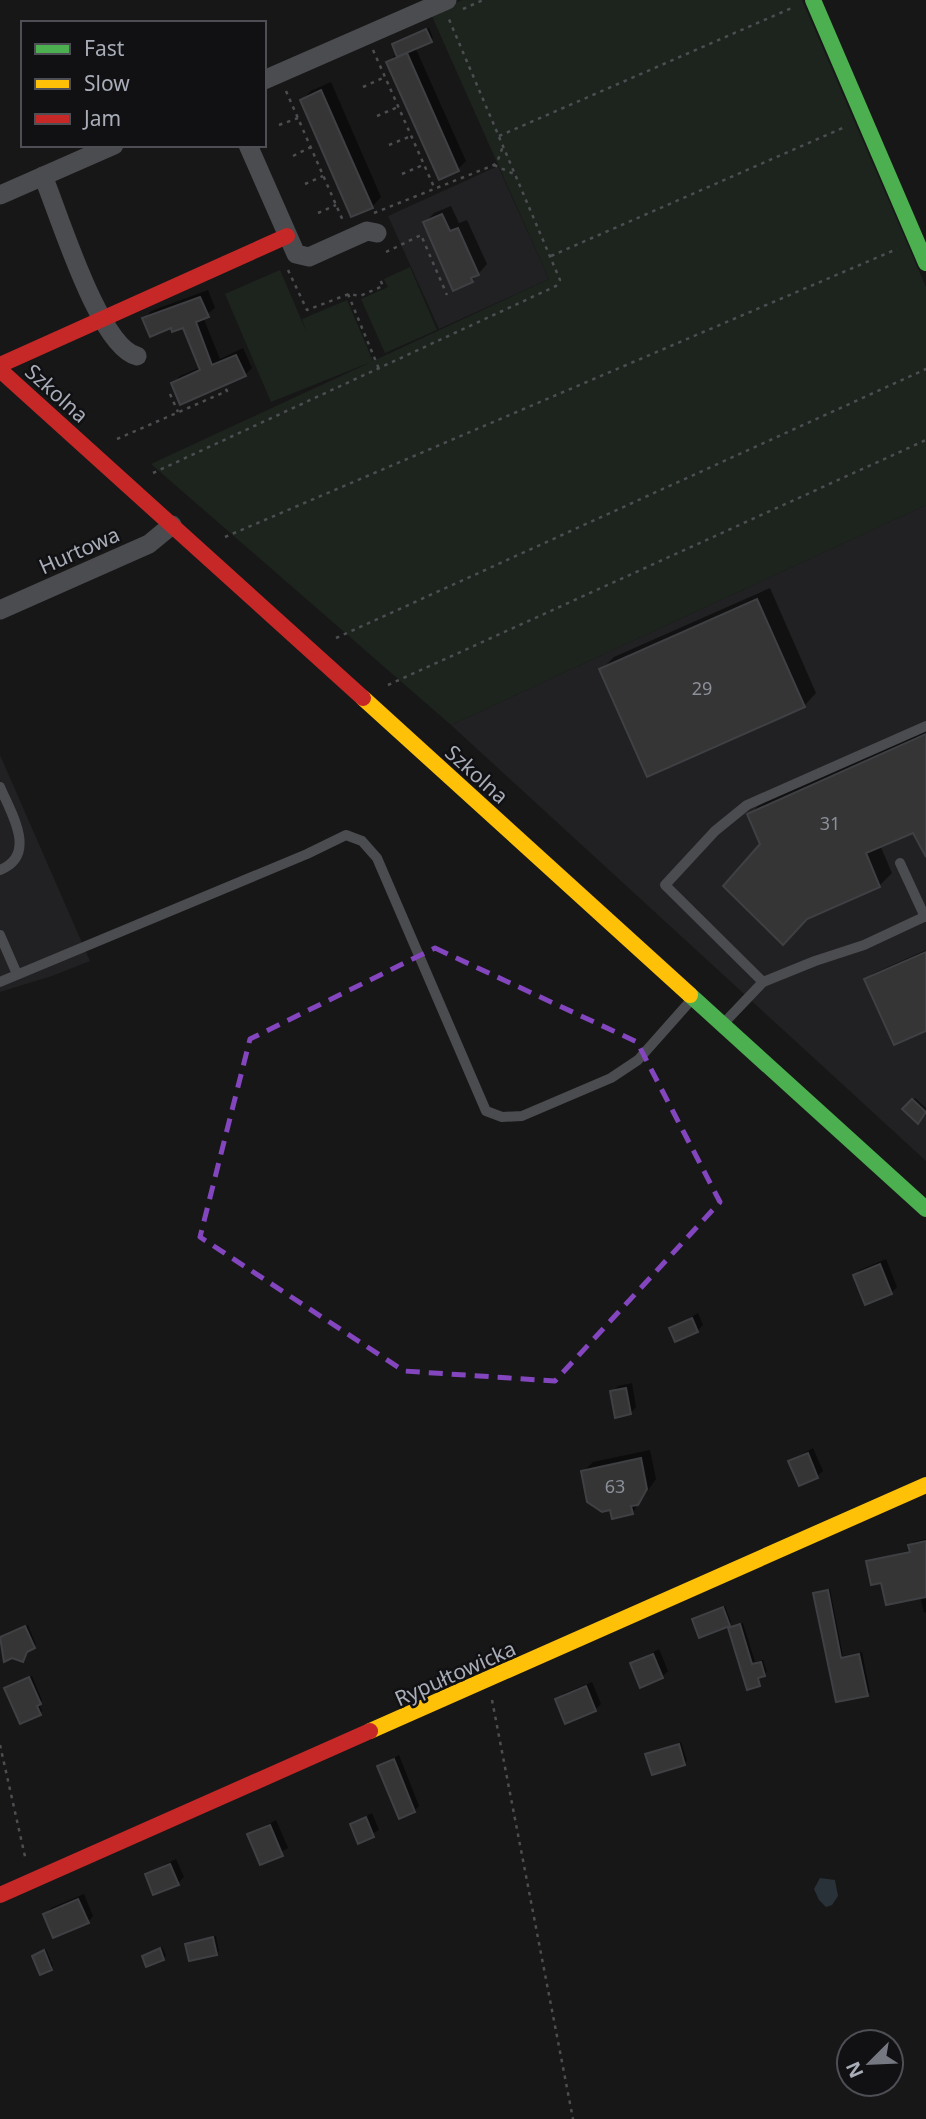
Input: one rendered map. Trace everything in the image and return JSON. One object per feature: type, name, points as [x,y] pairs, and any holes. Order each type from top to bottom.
[{"type":"street","points":[[806,3],[864,119],[926,263]]},
{"type":"street","points":[[272,80],[447,5]]},
{"type":"street","points":[[0,195],[109,147]]},
{"type":"street","points":[[249,147],[296,254],[309,257],[371,230],[373,224]]},
{"type":"street","points":[[43,176],[101,320],[124,352],[137,356]]},
{"type":"street","points":[[0,368],[287,236]]},
{"type":"street","name":"Szkolna","points":[[0,368],[926,1209]]},
{"type":"street","name":"Hurtowa","points":[[0,610],[149,544],[172,525]]},
{"type":"street","name":"Rypułtowicka","points":[[0,1895],[926,1485]]},
{"type":"lane","points":[[763,982],[665,885],[715,831],[747,805],[926,726]]},
{"type":"lane","points":[[0,787],[20,836],[21,849],[15,860],[0,870]]},
{"type":"lane","points":[[0,982],[307,854],[346,835],[362,841],[377,858],[486,1111],[502,1117],[522,1116],[611,1078],[638,1060],[693,997]]},
{"type":"lane","points":[[723,1024],[763,982],[814,961],[864,945],[926,916],[900,863]]},
{"type":"lane","points":[[0,935],[17,974]]},
{"type":"path","points":[[153,473],[380,370],[550,288],[560,280],[447,16],[447,5],[483,0]]},
{"type":"path","points":[[499,136],[806,3]]},
{"type":"path","points":[[369,41],[433,187]]},
{"type":"path","points":[[363,87],[385,77]]},
{"type":"path","points":[[272,80],[298,118],[351,238]]},
{"type":"path","points":[[377,116],[398,107]]},
{"type":"path","points":[[279,125],[298,118]]},
{"type":"path","points":[[551,256],[864,119]]},
{"type":"path","points":[[389,145],[411,136]]},
{"type":"path","points":[[373,224],[433,187],[494,165],[499,160],[503,145]]},
{"type":"path","points":[[293,156],[311,148]]},
{"type":"path","points":[[402,174],[424,165]]},
{"type":"path","points":[[494,165],[516,175]]},
{"type":"path","points":[[305,184],[323,176]]},
{"type":"path","points":[[318,213],[336,205]]},
{"type":"path","points":[[386,252],[421,235],[447,295]]},
{"type":"path","points":[[225,537],[916,241]]},
{"type":"path","points":[[296,254],[287,263],[288,269],[307,310],[348,294],[360,296],[383,286],[379,277]]},
{"type":"path","points":[[348,294],[380,370]]},
{"type":"path","points":[[336,638],[926,369]]},
{"type":"path","points":[[117,439],[227,391],[224,386]]},
{"type":"path","points":[[170,394],[178,412]]},
{"type":"path","points":[[388,685],[926,440]]},
{"type":"path","points":[[488,1681],[573,2119]]},
{"type":"path","points":[[0,1745],[31,1882]]},
{"type":"highlighted area","points":[[435,948],[637,1042],[720,1202],[555,1381],[404,1371],[200,1237],[250,1039]]},
{"type":"shaded area","points":[[462,0],[802,0],[926,287],[926,505],[451,725],[151,464],[371,362],[271,402],[225,294],[280,270],[307,333],[302,319],[347,300],[373,361],[549,279],[431,14]]},
{"type":"shaded area","points":[[498,166],[549,279],[439,329],[388,216]]},
{"type":"shaded area","points":[[410,267],[437,330],[385,353],[361,299],[388,287],[384,279]]},
{"type":"shaded area","points":[[926,505],[926,1161],[451,725]]},
{"type":"shaded area","points":[[0,755],[90,961],[0,992]]},
{"type":"shaded area","points":[[820,1878],[835,1880],[838,1896],[832,1905],[826,1907],[814,1889]]},
{"type":"building","points":[[426,29],[432,42],[397,57],[392,44]]},
{"type":"building","points":[[407,53],[459,171],[439,180],[386,62]]},
{"type":"building","points":[[321,90],[373,208],[351,217],[300,100]]},
{"type":"building","points":[[442,214],[450,231],[458,228],[479,275],[471,278],[473,282],[453,291],[423,222]]},
{"type":"building","points":[[200,297],[209,317],[196,322],[212,365],[236,355],[246,376],[180,405],[171,383],[200,370],[183,328],[172,332],[171,328],[150,337],[142,318]]},
{"type":"building","points":[[757,599],[805,707],[647,777],[599,669]]},
{"type":"building","points":[[926,734],[926,857],[913,833],[866,853],[880,887],[807,919],[783,945],[723,886],[760,844],[747,814]]},
{"type":"building","points":[[926,952],[926,1031],[894,1045],[864,979]]},
{"type":"building","points":[[912,1099],[926,1112],[918,1124],[902,1109]]},
{"type":"building","points":[[880,1264],[892,1294],[865,1305],[853,1275]]},
{"type":"building","points":[[692,1318],[698,1332],[675,1342],[669,1328]]},
{"type":"building","points":[[626,1388],[631,1414],[615,1418],[610,1391]]},
{"type":"building","points":[[808,1453],[818,1478],[799,1486],[788,1461]]},
{"type":"building","points":[[641,1458],[647,1489],[638,1505],[631,1506],[633,1514],[612,1519],[610,1510],[602,1512],[587,1502],[581,1471]]},
{"type":"building","points":[[926,1541],[926,1597],[886,1605],[881,1583],[871,1585],[866,1561],[910,1552],[908,1545]]},
{"type":"building","points":[[828,1590],[841,1658],[859,1654],[868,1696],[836,1702],[813,1593]]},
{"type":"building","points":[[723,1607],[730,1626],[699,1638],[692,1619]]},
{"type":"building","points":[[740,1624],[752,1664],[761,1662],[765,1676],[758,1678],[760,1686],[747,1690],[728,1628]]},
{"type":"building","points":[[25,1626],[35,1648],[27,1652],[23,1662],[12,1658],[4,1662],[0,1637]]},
{"type":"building","points":[[653,1654],[663,1678],[640,1688],[630,1663]]},
{"type":"building","points":[[29,1677],[41,1704],[37,1706],[41,1715],[20,1724],[4,1688]]},
{"type":"building","points":[[586,1686],[596,1711],[565,1724],[555,1699]]},
{"type":"building","points":[[679,1744],[685,1765],[652,1775],[645,1754]]},
{"type":"building","points":[[394,1759],[415,1812],[399,1819],[377,1766]]},
{"type":"building","points":[[366,1817],[374,1837],[358,1844],[350,1824]]},
{"type":"building","points":[[270,1825],[283,1856],[260,1865],[247,1834]]},
{"type":"building","points":[[170,1864],[179,1885],[153,1895],[145,1874]]},
{"type":"building","points":[[78,1899],[89,1923],[53,1938],[43,1914]]},
{"type":"building","points":[[213,1937],[217,1955],[189,1961],[185,1944]]},
{"type":"building","points":[[160,1948],[164,1960],[146,1967],[142,1956]]},
{"type":"building","points":[[44,1950],[52,1970],[40,1975],[32,1956]]},
{"type":"traffic: fast","points":[[813,0],[926,263]]},
{"type":"traffic: fast","points":[[690,995],[926,1209]]},
{"type":"traffic: slow","points":[[363,698],[690,995]]},
{"type":"traffic: slow","points":[[370,1731],[926,1485]]},
{"type":"traffic: jam","points":[[0,365],[287,236]]},
{"type":"traffic: jam","points":[[0,370],[363,698]]},
{"type":"traffic: jam","points":[[0,1895],[370,1731]]}]
